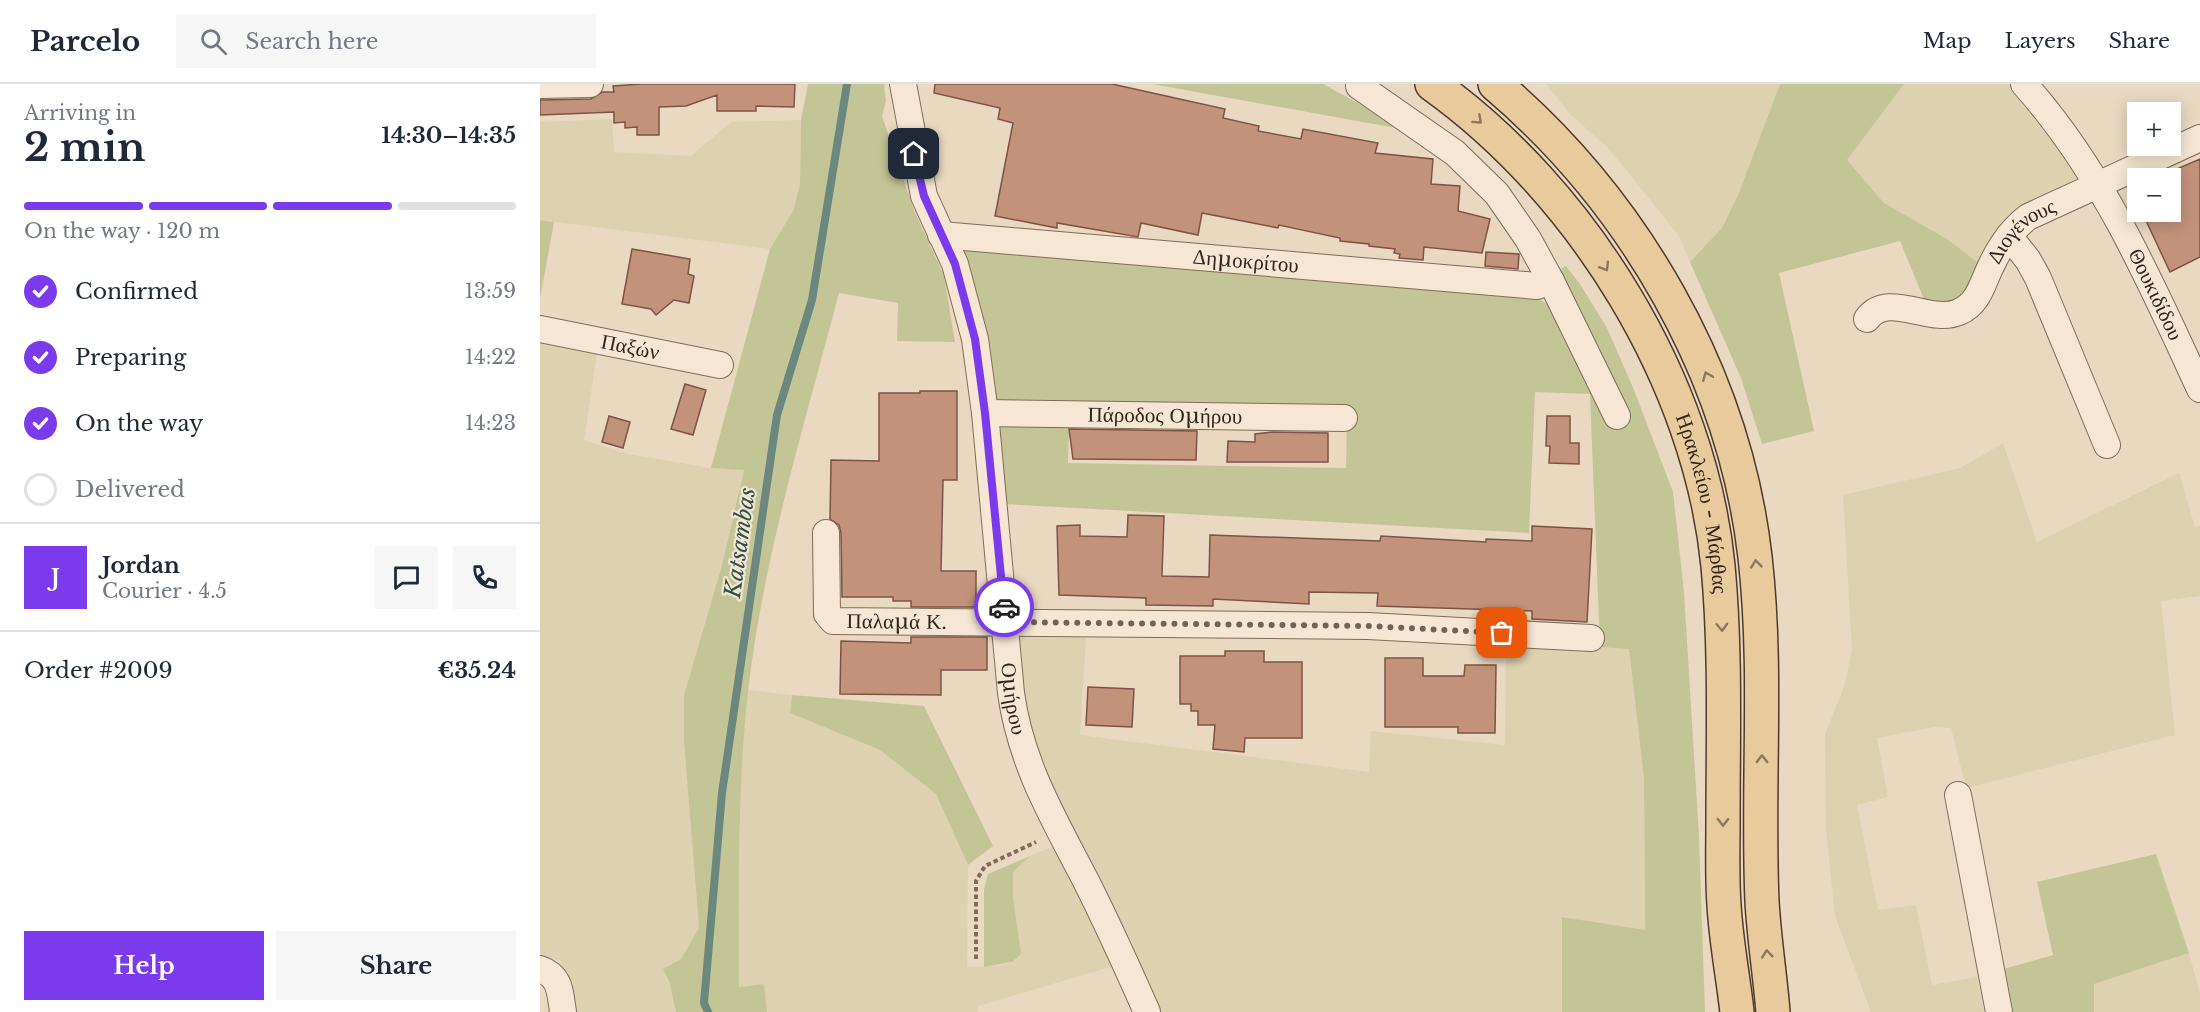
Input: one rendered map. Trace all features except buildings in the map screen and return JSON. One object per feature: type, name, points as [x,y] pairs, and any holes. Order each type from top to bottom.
[{"type":"main road","name":"Ηρακλείου - Μάρθας","points":[[1432,84],[1470,113],[1524,163],[1583,232],[1649,342],[1690,438],[1712,521],[1719,583],[1724,904],[1737,1012]]},
{"type":"main road","name":"Ηρακλείου - Μάρθας","points":[[1495,84],[1570,156],[1628,231],[1651,266],[1677,307],[1694,344],[1734,457],[1750,527],[1758,587],[1762,709],[1762,902],[1773,1012]]},
{"type":"street","points":[[540,84],[590,84]]},
{"type":"street","name":"Ομήρου","points":[[903,84],[924,196],[955,264],[975,339],[985,413],[1018,735],[1031,770],[1147,1012]]},
{"type":"street","name":"Θουκιδίδου","points":[[2024,84],[2055,121],[2097,184],[2146,274],[2200,389]]},
{"type":"street","points":[[1359,86],[1455,153],[1497,194],[1528,239],[1617,416]]},
{"type":"street","name":"Διογένους","points":[[1867,319],[1873,312],[1885,307],[1943,316],[1961,312],[1977,297],[2009,236],[2028,216],[2200,138]]},
{"type":"street","name":"Δημοκρίτου","points":[[941,235],[1538,286],[1551,282]]},
{"type":"street","points":[[2009,236],[2028,260],[2038,278],[2107,445]]},
{"type":"street","name":"Παξών","points":[[540,329],[720,365]]},
{"type":"street","name":"Πάροδος Ομήρου","points":[[985,413],[1344,418]]},
{"type":"street","name":"Παλαμά Κ.","points":[[826,533],[828,619],[833,621],[1368,626],[1591,638]]},
{"type":"street","points":[[1958,795],[1999,1012]]},
{"type":"street","points":[[540,969],[552,974],[557,980],[563,1012]]},
{"type":"path","points":[[976,959],[976,882],[985,866],[1060,830]]},
{"type":"shaded area","points":[[1546,84],[1780,84],[1738,195],[1722,229],[1690,262],[1679,236],[1627,171],[1606,146],[1571,115]]},
{"type":"shaded area","points":[[1904,84],[2013,84],[2085,180],[2034,199],[2006,219],[1984,267],[1947,239],[1884,203],[1846,160]]},
{"type":"shaded area","points":[[612,119],[614,152],[691,156],[731,122],[801,120],[800,184],[793,211],[770,249],[540,220],[540,122]]},
{"type":"shaded area","points":[[540,337],[598,347],[584,440],[628,454],[710,468],[744,469],[722,565],[684,695],[684,742],[699,928],[681,959],[664,969],[676,1012],[574,1012],[571,989],[560,960],[540,956]]},
{"type":"shaded area","points":[[2003,443],[2037,542],[2179,473],[2195,527],[2200,526],[2200,596],[2161,601],[2175,735],[1966,788],[1951,728],[1935,727],[1877,738],[1888,797],[1857,805],[1878,910],[1916,905],[1932,985],[1977,977],[1984,1012],[1871,1012],[1835,916],[1826,830],[1825,734],[1844,687],[1852,650],[1843,495],[1960,468]]},
{"type":"shaded area","points":[[1026,632],[1086,638],[1080,735],[1369,772],[1371,731],[1505,745],[1506,644],[1629,648],[1644,779],[1645,931],[1562,917],[1562,1012],[1160,1012],[1130,938],[1076,842],[1042,764],[1025,714],[1018,642]]},
{"type":"shaded area","points":[[748,690],[792,695],[790,713],[880,750],[936,794],[968,865],[967,967],[1012,963],[1020,951],[1013,897],[1013,872],[1030,856],[1054,846],[1114,966],[978,1006],[978,1012],[767,1012],[764,984],[739,987],[739,782]]},
{"type":"shaded area","points":[[2189,953],[2200,994],[2200,1012],[2094,1012],[2093,984]]},
{"type":"green space","points":[[808,84],[884,84],[886,101],[882,116],[914,210],[944,276],[955,342],[897,341],[898,303],[839,293],[774,541],[755,642],[744,729],[740,802],[739,987],[764,984],[767,1012],[676,1012],[669,981],[663,969],[681,959],[699,928],[684,742],[684,695],[722,565],[744,470],[711,468],[770,249],[793,211],[800,184],[801,120]]},
{"type":"green space","points":[[1152,84],[1323,84],[1407,130]]},
{"type":"green space","points":[[1780,84],[1904,84],[1847,160],[1884,203],[1947,239],[1984,267],[1962,302],[1926,304],[1900,241],[1779,273],[1814,431],[1762,444],[1741,378],[1690,262],[1722,228],[1738,195]]},
{"type":"green space","points":[[540,220],[554,222],[540,299]]},
{"type":"green space","points":[[960,247],[1532,295],[1547,304],[1610,429],[1626,417],[1559,270],[1566,266],[1607,328],[1634,390],[1673,492],[1684,592],[1699,836],[1705,1012],[1562,1012],[1562,917],[1645,930],[1644,779],[1629,649],[1600,647],[1590,394],[1535,392],[1529,533],[1003,504],[994,427],[1069,427],[1068,463],[1346,468],[1347,414],[992,402]]},
{"type":"green space","points":[[792,695],[924,706],[993,846],[968,865],[936,794],[880,750],[790,713]]},
{"type":"green space","points":[[2156,854],[2189,953],[2094,984],[2094,1012],[2009,1012],[2000,970],[2053,955],[2037,882]]},
{"type":"green space","points":[[1030,856],[1013,872],[1013,897],[1021,954],[1012,962],[984,967],[984,890],[988,874]]},
{"type":"waterway","name":"Katsambas","points":[[708,1012],[704,1003],[722,793],[777,415],[812,300],[847,84]]},
{"type":"way so far","points":[[1004,607],[1006,622],[1368,626],[1502,633]]},
{"type":"route","points":[[914,154],[924,196],[955,264],[975,339],[985,413],[1004,607]]}]
